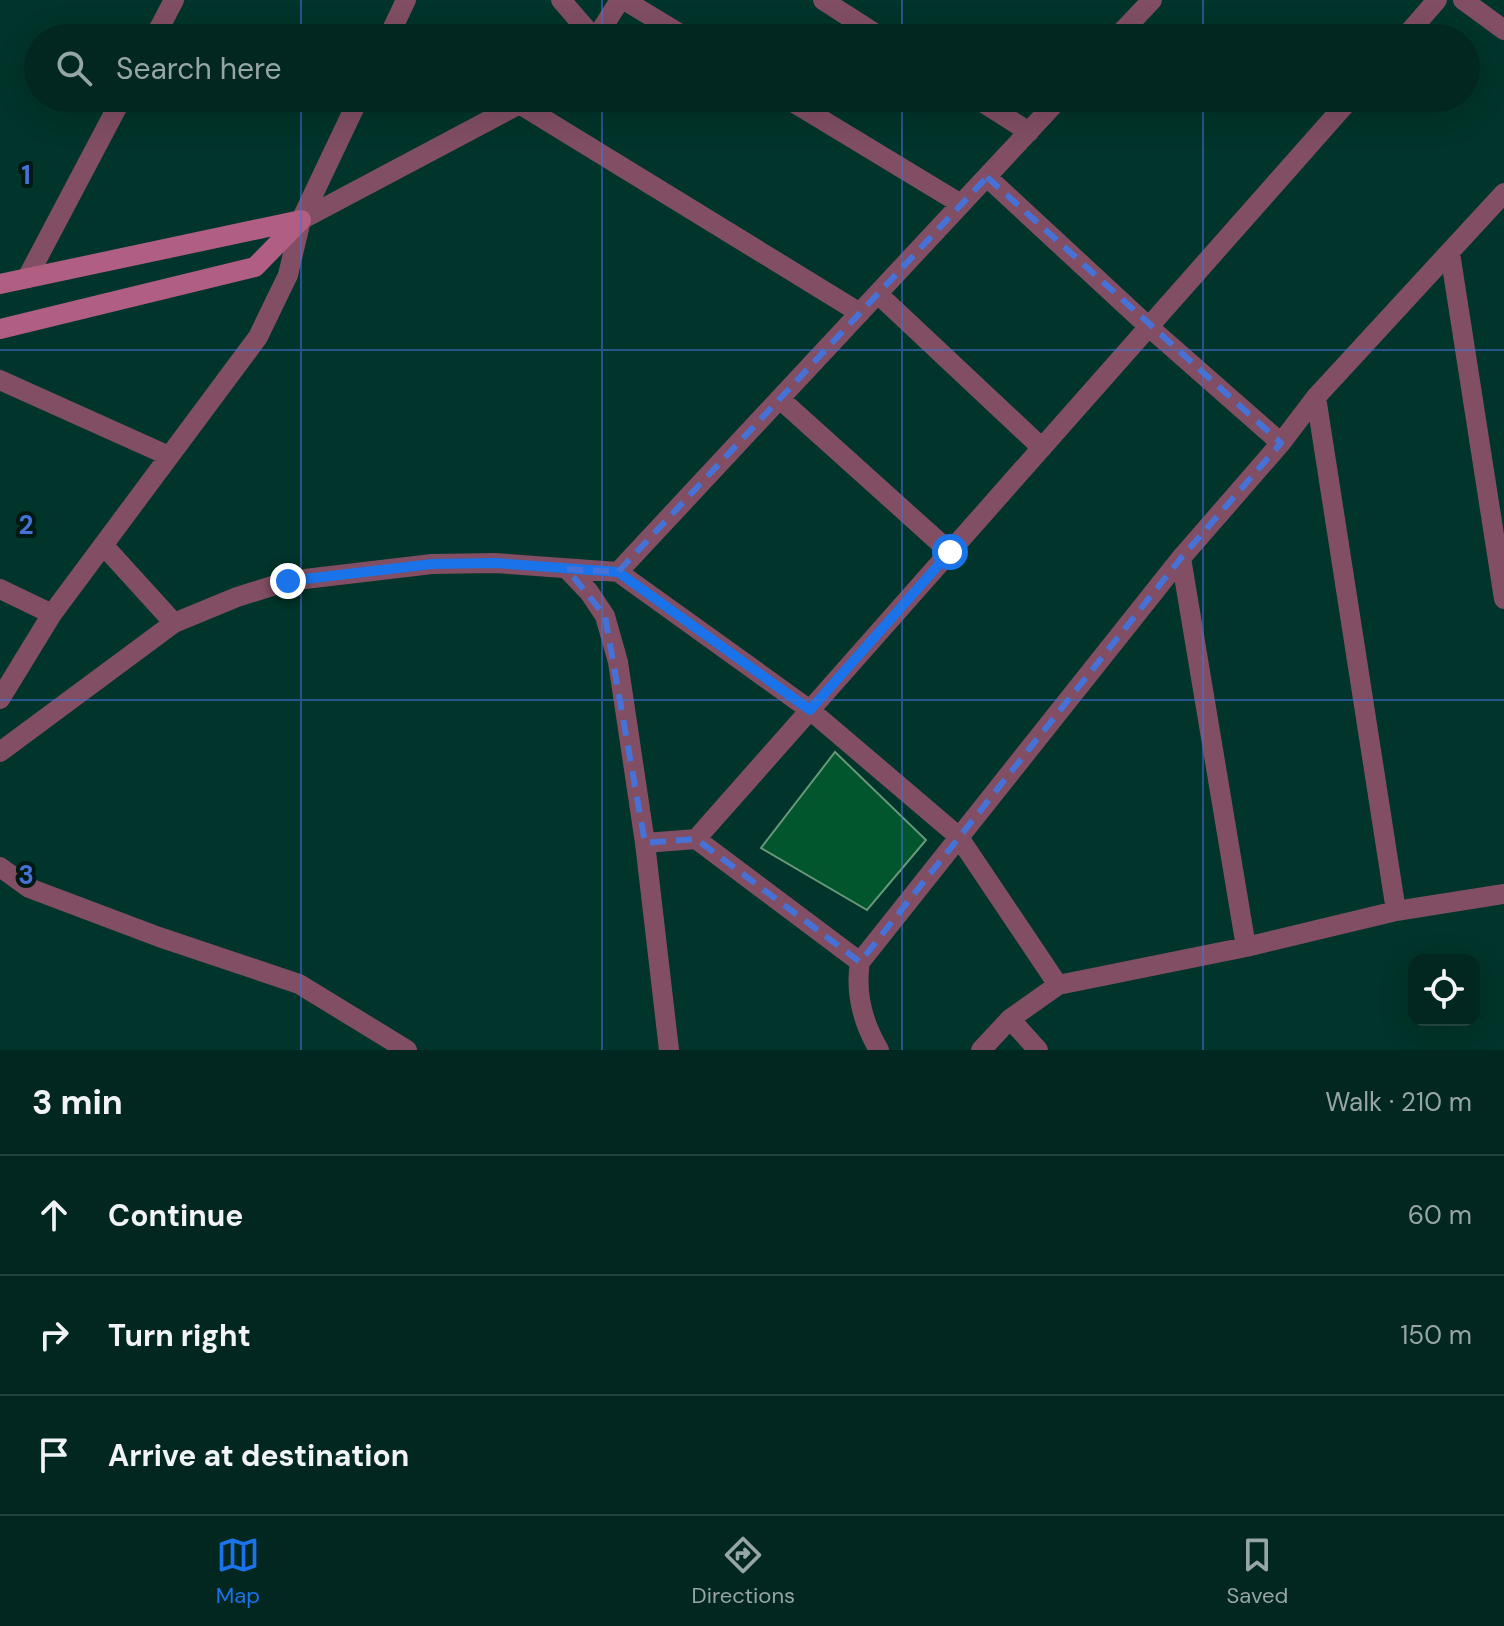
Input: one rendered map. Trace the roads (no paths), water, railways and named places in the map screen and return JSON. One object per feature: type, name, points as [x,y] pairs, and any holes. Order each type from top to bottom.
[{"type":"main road","points":[[0,284],[301,220]]},
{"type":"main road","points":[[0,329],[255,267],[301,220]]},
{"type":"street","points":[[161,24],[174,0]]},
{"type":"street","points":[[395,24],[406,0]]},
{"type":"street","points":[[561,0],[582,24]]},
{"type":"street","points":[[605,24],[622,0],[663,24]]},
{"type":"street","points":[[823,0],[860,24]]},
{"type":"street","points":[[1129,24],[1152,0]]},
{"type":"street","points":[[1416,24],[1437,0]]},
{"type":"street","points":[[1463,0],[1504,30]]},
{"type":"street","points":[[27,278],[115,112]]},
{"type":"street","points":[[0,699],[52,614],[105,547],[264,327],[288,275],[301,220],[352,112]]},
{"type":"street","points":[[301,220],[505,112]]},
{"type":"street","points":[[543,112],[860,313]]},
{"type":"street","points":[[809,112],[961,204]]},
{"type":"street","points":[[998,112],[1029,132]]},
{"type":"street","points":[[618,572],[1047,112]]},
{"type":"street","points":[[696,839],[1339,112]]},
{"type":"street","points":[[987,177],[1149,327],[1281,443]]},
{"type":"street","points":[[879,1050],[871,1037],[861,1006],[857,983],[860,962],[1181,558],[1281,443],[1316,397],[1504,193]]},
{"type":"street","points":[[1450,253],[1504,599]]},
{"type":"street","points":[[878,294],[1042,448]]},
{"type":"street","points":[[0,380],[169,456]]},
{"type":"street","points":[[1316,397],[1396,911]]},
{"type":"street","points":[[780,399],[950,552]]},
{"type":"street","points":[[105,547],[174,623]]},
{"type":"street","points":[[1181,558],[1246,947]]},
{"type":"street","points":[[0,752],[174,623],[237,597],[288,581],[432,564],[495,563],[618,572],[810,710],[958,836],[1058,985]]},
{"type":"street","points":[[567,569],[589,592],[605,616],[615,651],[645,843],[669,1050]]},
{"type":"street","points":[[0,589],[52,614]]},
{"type":"street","points":[[645,843],[696,839],[860,962]]},
{"type":"street","points":[[0,867],[29,888],[159,937],[299,984],[407,1050]]},
{"type":"street","points":[[981,1050],[1010,1019],[1058,985],[1246,947],[1396,911],[1504,894]]},
{"type":"street","points":[[1010,1019],[1038,1050]]}]
